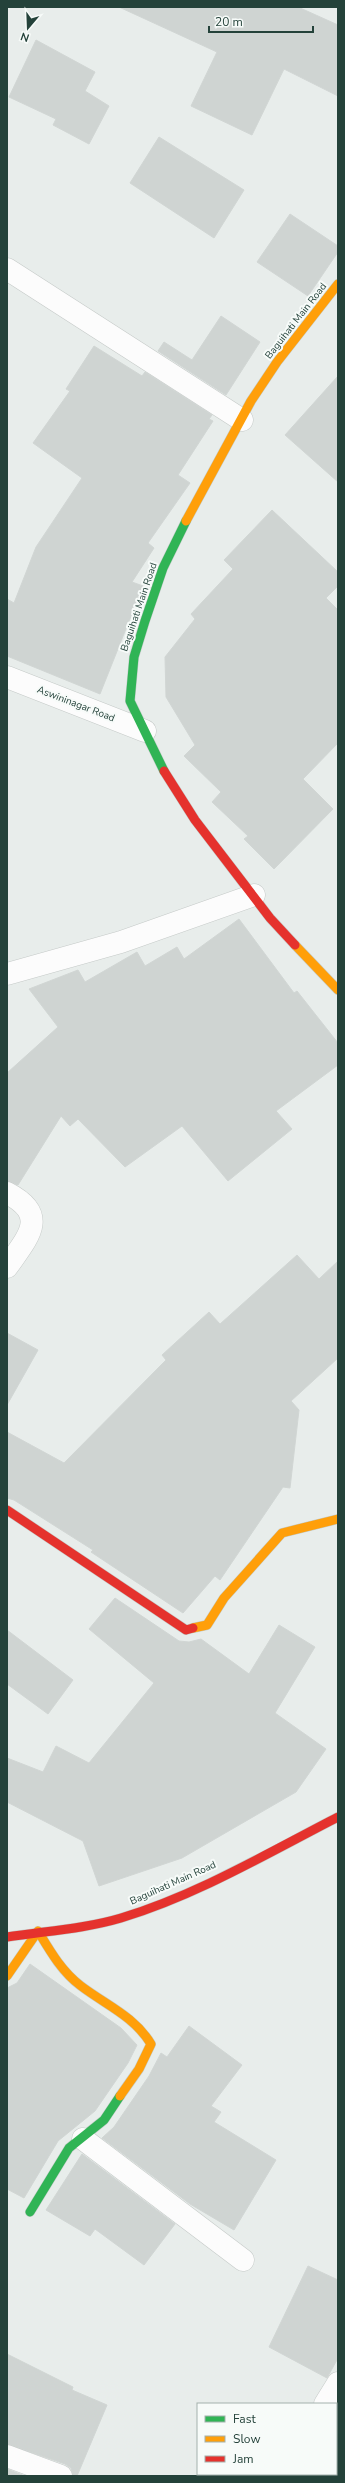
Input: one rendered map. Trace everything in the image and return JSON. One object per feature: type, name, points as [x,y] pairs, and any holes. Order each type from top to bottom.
[{"type":"street","points":[[7,269],[242,420]]},
{"type":"street","name":"Baguihati Main Road","points":[[338,284],[277,362],[201,490],[163,568],[136,650],[130,700],[169,780],[195,820],[254,895],[270,918],[338,990]]},
{"type":"street","name":"Aswininagar Road","points":[[7,677],[145,731]]},
{"type":"street","points":[[7,974],[121,942],[254,895]]},
{"type":"street","points":[[7,1193],[23,1201],[31,1214],[32,1226],[26,1240],[7,1267]]},
{"type":"street","points":[[7,1510],[186,1630],[207,1625],[224,1598],[282,1533],[338,1519]]},
{"type":"street","name":"Baguihati Main Road","points":[[7,1937],[38,1931],[80,1927],[134,1913],[230,1871],[338,1818]]},
{"type":"street","points":[[7,1976],[38,1931],[60,1965],[81,1986],[145,2031],[151,2044],[139,2069],[104,2120],[83,2139],[69,2148],[30,2212]]},
{"type":"street","points":[[83,2139],[243,2260]]},
{"type":"street","points":[[326,2403],[338,2383]]},
{"type":"street","points":[[7,2456],[61,2476]]},
{"type":"building","points":[[119,7],[298,7],[338,25],[338,96],[284,69],[252,135],[191,106],[217,52]]},
{"type":"building","points":[[36,40],[95,72],[85,91],[109,106],[89,144],[53,125],[56,119],[9,97]]},
{"type":"building","points":[[159,137],[244,190],[214,238],[130,183]]},
{"type":"building","points":[[290,214],[338,246],[338,252],[308,296],[257,262]]},
{"type":"building","points":[[221,316],[260,342],[226,395],[158,351],[164,342],[192,360]]},
{"type":"building","points":[[94,346],[142,376],[145,372],[212,415],[209,419],[213,421],[178,475],[190,483],[148,543],[154,548],[132,582],[143,586],[100,694],[7,656],[7,599],[14,603],[36,547],[82,478],[33,443],[70,391],[66,389]]},
{"type":"building","points":[[338,376],[338,482],[285,435]]},
{"type":"building","points":[[272,510],[338,572],[338,586],[326,598],[338,610],[338,743],[303,779],[333,809],[274,869],[244,839],[248,836],[212,802],[221,792],[184,756],[195,745],[166,697],[165,657],[195,619],[191,614],[233,569],[224,560]]},
{"type":"building","points":[[239,919],[294,993],[297,991],[338,1043],[338,1065],[276,1111],[292,1129],[228,1181],[182,1126],[125,1167],[78,1119],[70,1126],[61,1116],[18,1185],[7,1181],[7,1073],[58,1027],[29,989],[78,970],[85,982],[137,952],[145,966],[177,947],[184,959]]},
{"type":"building","points":[[297,1255],[319,1279],[338,1261],[338,1358],[291,1401],[299,1410],[290,1488],[283,1487],[220,1580],[215,1576],[183,1613],[91,1552],[93,1550],[14,1500],[7,1498],[7,1432],[64,1463],[166,1360],[162,1355],[209,1312],[220,1324]]},
{"type":"building","points":[[7,1333],[38,1350],[7,1405]]},
{"type":"building","points":[[115,1598],[179,1641],[189,1642],[201,1639],[249,1674],[279,1625],[315,1647],[275,1713],[326,1749],[296,1792],[182,1858],[99,1886],[83,1841],[7,1802],[7,1758],[43,1772],[56,1746],[89,1763],[154,1683],[89,1629]]},
{"type":"building","points":[[7,1630],[73,1680],[48,1714],[7,1684]]},
{"type":"building","points":[[30,1964],[121,2028],[137,2045],[128,2063],[95,2111],[58,2141],[24,2198],[7,2189],[7,1988],[17,1983]]},
{"type":"building","points":[[189,2026],[242,2065],[211,2106],[221,2112],[214,2122],[276,2160],[234,2230],[190,2204],[102,2138],[114,2127],[149,2076],[161,2053],[167,2057]]},
{"type":"building","points":[[82,2154],[175,2224],[144,2265],[95,2229],[90,2236],[46,2210]]},
{"type":"building","points":[[308,2266],[338,2280],[338,2358],[327,2378],[269,2347]]},
{"type":"building","points":[[7,2354],[73,2387],[72,2390],[107,2405],[77,2476],[73,2476],[71,2468],[65,2464],[7,2444]]},
{"type":"building","points":[[7,2469],[25,2476],[7,2476]]},
{"type":"traffic: fast","points":[[164,771],[130,701],[134,657],[145,621],[163,568],[186,521]]},
{"type":"traffic: fast","points":[[30,2212],[69,2148],[104,2120],[120,2096]]},
{"type":"traffic: slow","points":[[186,521],[251,401],[277,362],[338,284]]},
{"type":"traffic: slow","points":[[295,945],[338,990]]},
{"type":"traffic: slow","points":[[193,1628],[207,1625],[224,1598],[282,1533],[338,1519]]},
{"type":"traffic: slow","points":[[7,1976],[38,1931],[57,1961],[74,1980],[90,1993],[128,2018],[144,2034],[151,2044],[139,2069],[120,2096]]},
{"type":"traffic: jam","points":[[164,771],[195,820],[270,918],[295,945]]},
{"type":"traffic: jam","points":[[7,1510],[186,1630],[193,1628]]},
{"type":"traffic: jam","points":[[7,1937],[93,1925],[149,1909],[177,1898],[259,1859],[338,1817]]}]
